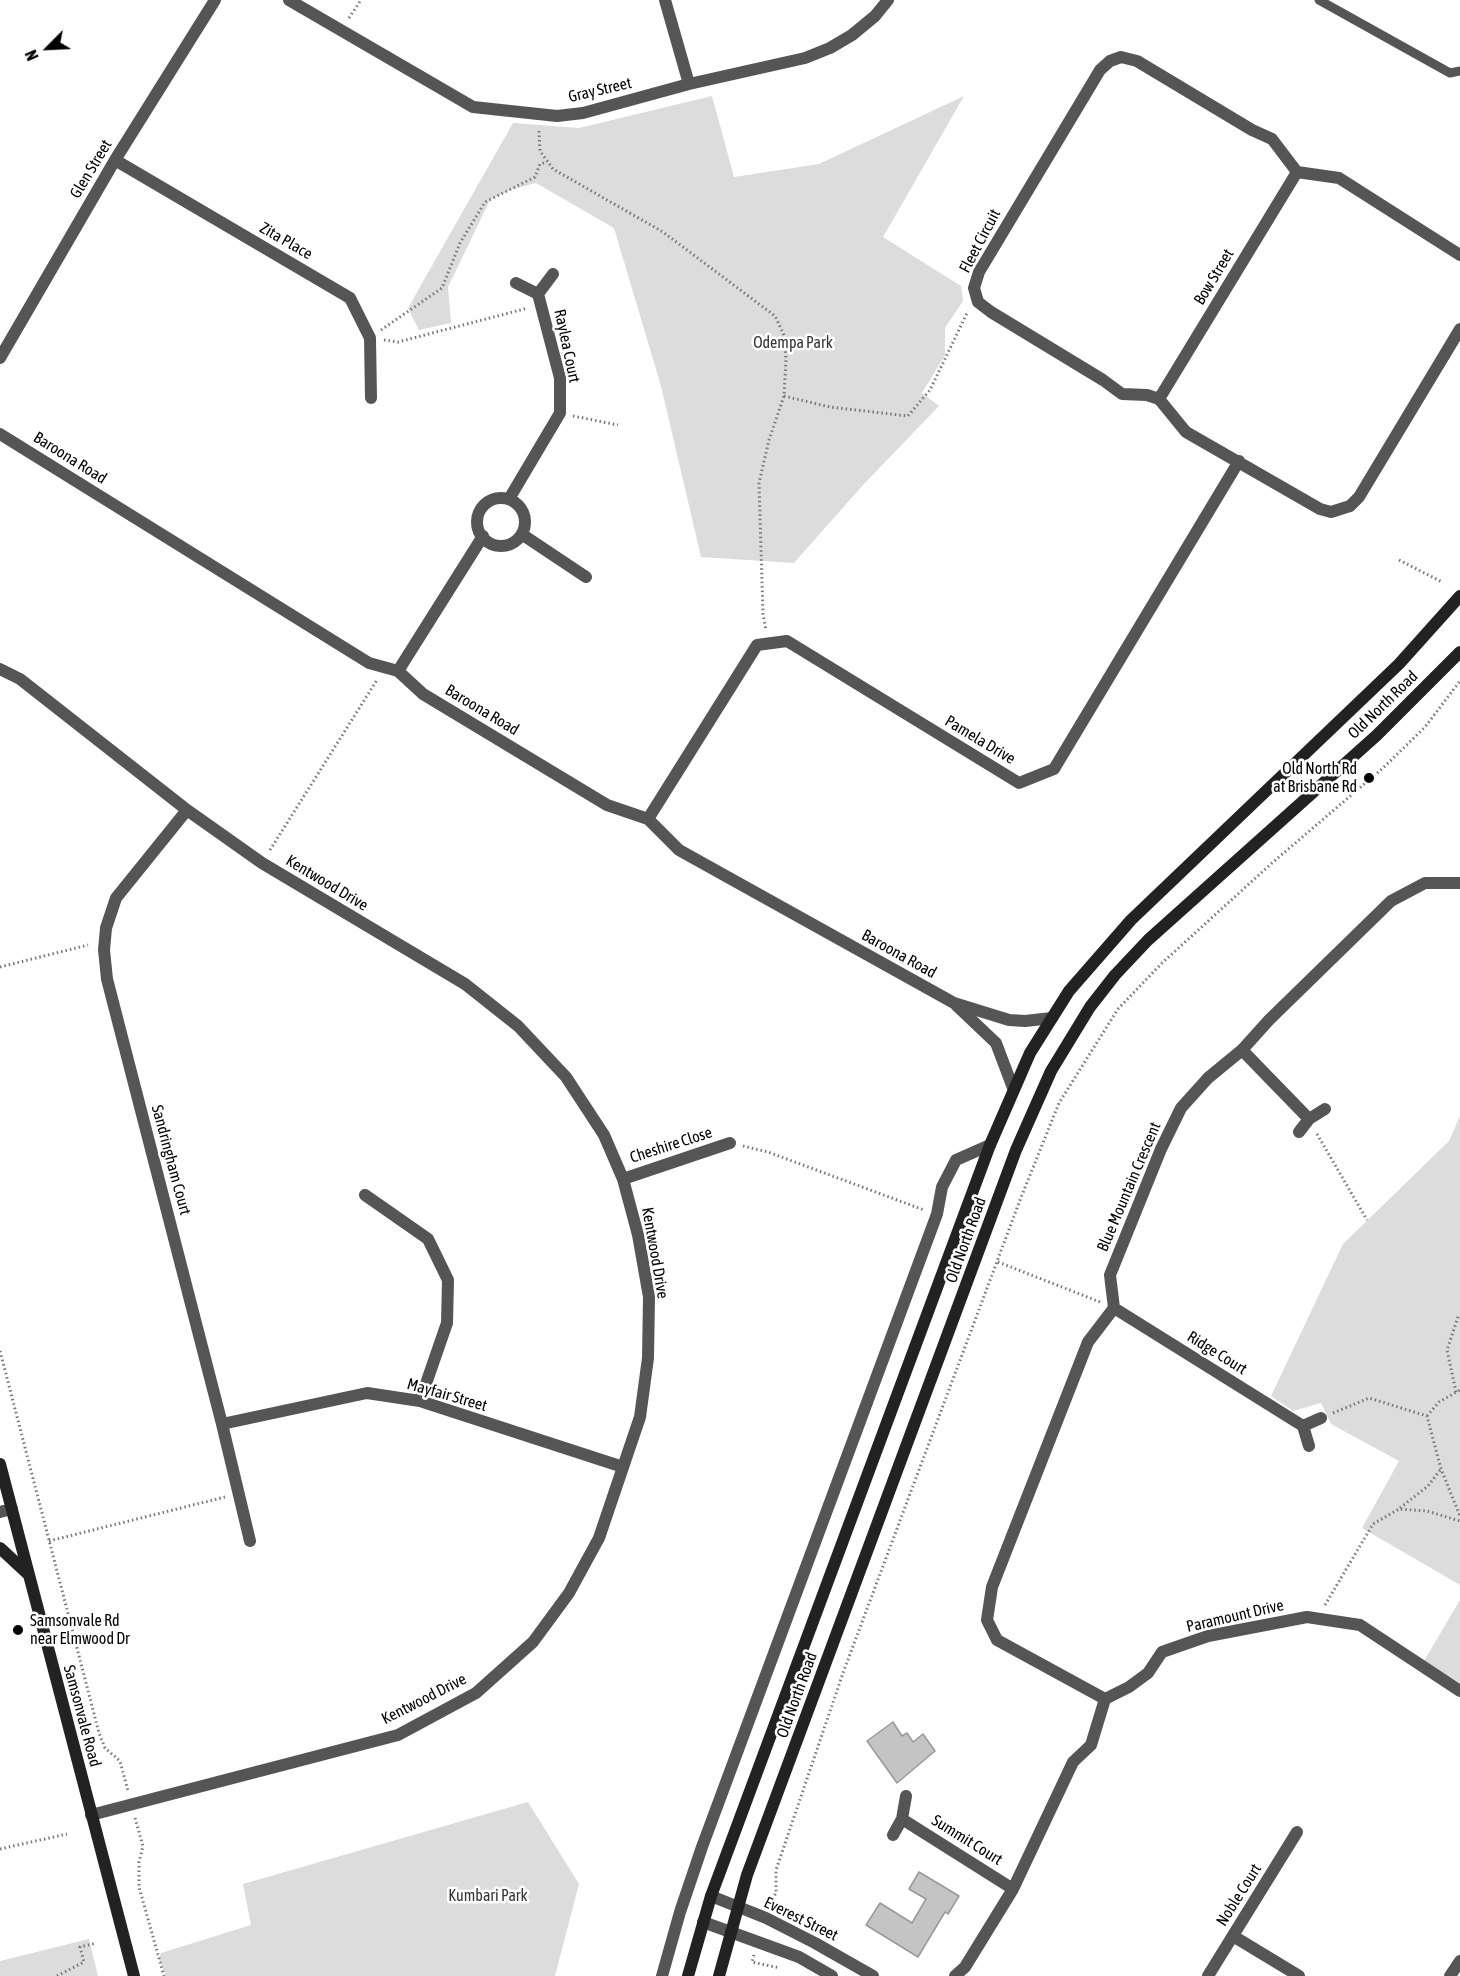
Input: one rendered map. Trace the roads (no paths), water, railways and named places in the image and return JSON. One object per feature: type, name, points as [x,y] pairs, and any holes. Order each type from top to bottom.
[{"type":"main road","name":"Old North Road","points":[[688,1976],[711,1896],[990,1145],[1030,1053],[1069,991],[1131,920],[1399,664],[1460,597]]},
{"type":"main road","name":"Old North Road","points":[[719,1976],[747,1875],[1016,1150],[1051,1071],[1090,1007],[1115,975],[1148,940],[1377,735],[1459,655]]},
{"type":"main road","name":"Samsonvale Road","points":[[0,1464],[6,1510],[28,1575],[134,1976]]},
{"type":"main road","points":[[0,1548],[28,1575]]},
{"type":"street","name":"Glen Street","points":[[0,358],[115,160],[215,0]]},
{"type":"street","name":"Gray Street","points":[[289,0],[473,106],[540,116],[583,113],[689,84],[805,58],[830,48],[867,22],[888,0]]},
{"type":"street","points":[[665,0],[689,84]]},
{"type":"street","name":"Fleet Circuit","points":[[1159,399],[1147,395],[1122,394],[991,312],[978,302],[975,288],[979,272],[1100,70],[1110,61],[1121,57],[1137,61],[1252,130],[1272,139],[1286,161],[1297,172]]},
{"type":"street","name":"Zita Place","points":[[115,160],[350,298],[370,338],[371,398]]},
{"type":"street","points":[[1297,172],[1339,178],[1460,255]]},
{"type":"street","name":"Bow Street","points":[[1159,399],[1297,172]]},
{"type":"street","name":"Raylea Court","points":[[509,499],[560,413],[560,378],[540,299],[553,274]]},
{"type":"street","name":"Raylea Court","points":[[516,283],[540,299]]},
{"type":"street","points":[[1159,399],[1186,432],[1320,509],[1331,512],[1350,506],[1359,497],[1460,329]]},
{"type":"street","name":"Baroona Road","points":[[0,434],[369,663],[398,671],[423,694],[607,805],[648,819],[679,850],[954,1003],[1009,1020],[1052,1018]]},
{"type":"street","name":"Pamela Drive","points":[[648,819],[757,645],[769,643],[787,641],[1019,783],[1054,769],[1239,461]]},
{"type":"street","points":[[495,497],[509,499],[514,500],[526,516],[523,535],[507,547],[488,543],[477,528],[480,508],[495,497]]},
{"type":"street","points":[[523,535],[586,577]]},
{"type":"street","points":[[398,671],[483,536]]},
{"type":"street","name":"Kentwood Drive","points":[[0,669],[20,679],[187,810],[262,863],[465,984],[518,1026],[566,1077],[604,1135],[623,1179],[638,1235],[649,1298],[648,1358],[641,1405],[623,1467],[599,1538],[569,1593],[533,1642],[476,1693],[398,1735],[91,1815]]},
{"type":"street","name":"Sandringham Court","points":[[187,810],[116,898],[106,928],[104,950],[106,979],[222,1424],[250,1541]]},
{"type":"street","name":"Blue Mountain Crescent","points":[[1114,1308],[1110,1275],[1161,1149],[1182,1108],[1208,1078],[1242,1050],[1269,1020],[1391,901],[1425,883],[1460,883]]},
{"type":"street","name":"Baroona Road","points":[[954,1003],[996,1043],[1013,1088]]},
{"type":"street","points":[[1242,1050],[1309,1119]]},
{"type":"street","points":[[1299,1132],[1309,1119],[1325,1109]]},
{"type":"street","name":"Cheshire Close","points":[[623,1179],[730,1143]]},
{"type":"street","points":[[662,1976],[702,1847],[937,1214],[942,1187],[956,1160],[990,1145]]},
{"type":"street","points":[[365,1195],[428,1239],[448,1280],[447,1323],[420,1401]]},
{"type":"street","points":[[955,1976],[964,1971],[1013,1889],[1073,1762],[1091,1745],[1105,1699],[997,1640],[987,1620],[992,1587],[1088,1342],[1114,1308]]},
{"type":"street","name":"Ridge Court","points":[[1114,1308],[1303,1426]]},
{"type":"street","name":"Mayfair Street","points":[[222,1424],[367,1392],[420,1401],[623,1467]]},
{"type":"street","points":[[1309,1446],[1303,1426],[1322,1418]]},
{"type":"street","name":"Paramount Drive","points":[[1105,1699],[1129,1687],[1148,1673],[1161,1652],[1208,1636],[1307,1617],[1360,1625],[1460,1691]]},
{"type":"street","points":[[893,1835],[902,1819],[906,1796]]},
{"type":"street","name":"Summit Court","points":[[902,1819],[1013,1889]]},
{"type":"street","name":"Noble Court","points":[[1208,1976],[1298,1832]]},
{"type":"street","name":"Everest Street","points":[[711,1896],[815,1943],[873,1976]]},
{"type":"street","points":[[703,1922],[799,1957],[832,1976]]},
{"type":"street","points":[[1233,1936],[1299,1976]]},
{"type":"street","points":[[1450,1976],[1460,1961]]},
{"type":"lane","points":[[1319,0],[1450,73],[1460,71]]},
{"type":"place","name":"Old North Rd at Brisbane Rd","points":[[1369,778]]},
{"type":"place","name":"Samsonvale Rd near Elmwood Dr","points":[[18,1630]]},
{"type":"park label","name":"Odempa Park","points":[[793,343]]},
{"type":"park label","name":"Kumbari Park","points":[[488,1896]]}]
